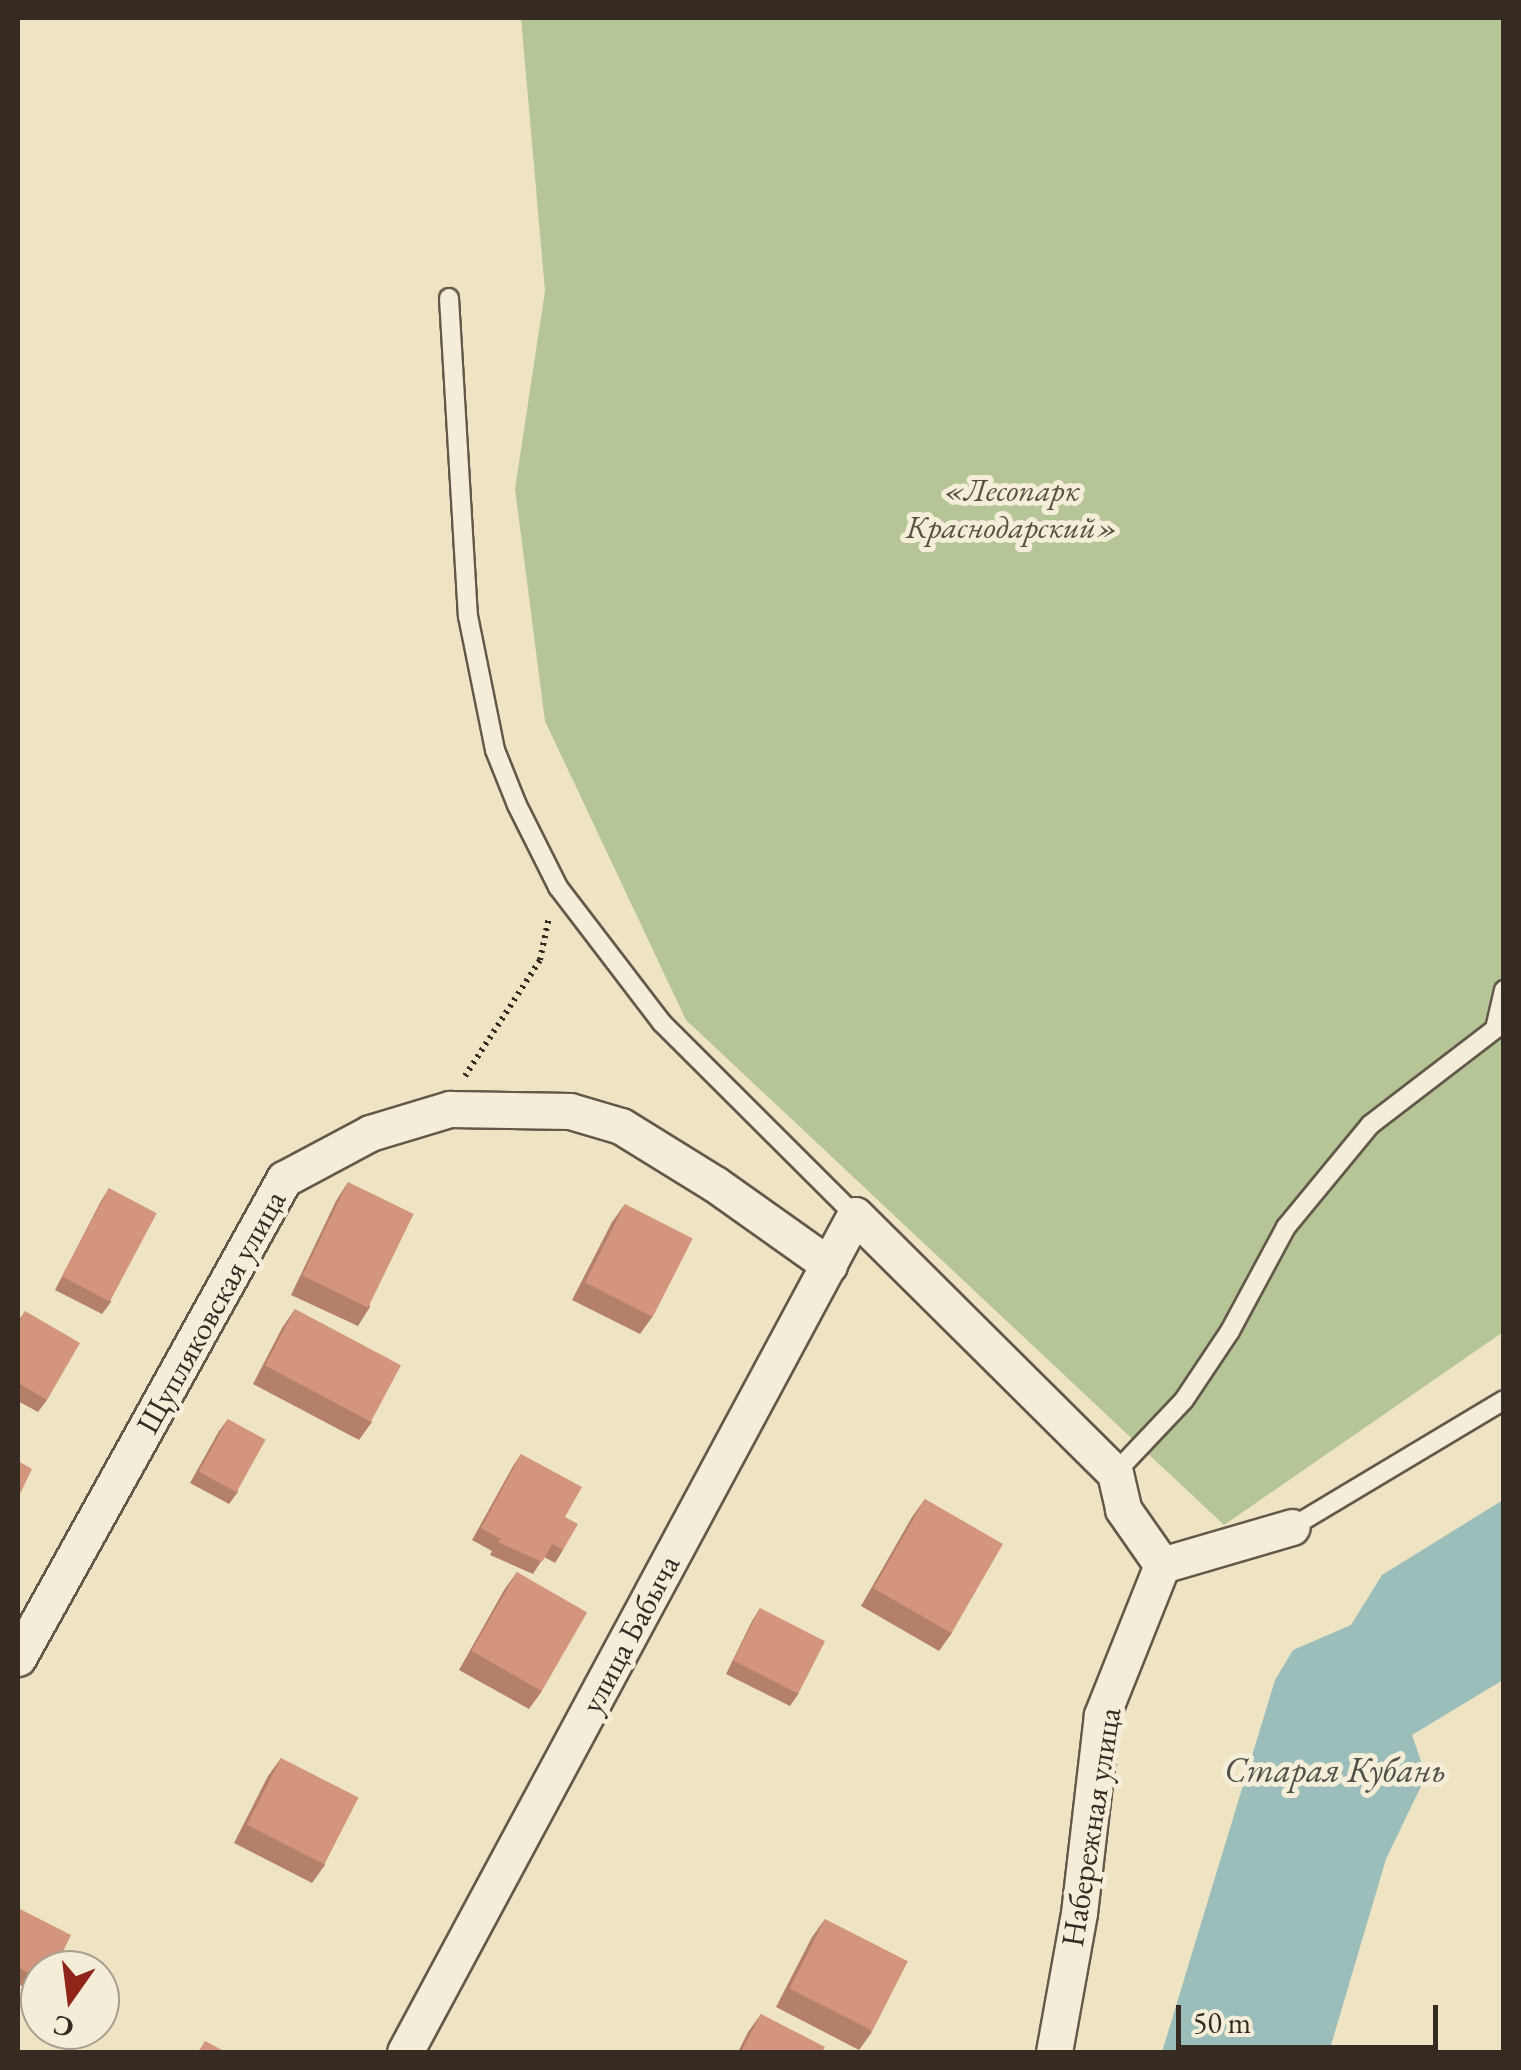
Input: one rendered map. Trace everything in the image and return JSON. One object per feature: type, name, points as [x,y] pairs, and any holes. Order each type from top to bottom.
[{"type":"street","name":"Щупляковская улица","points":[[18,1658],[284,1179],[370,1133],[450,1109],[570,1110],[621,1126],[715,1184],[829,1265]]},
{"type":"street","name":"улица Бабыча","points":[[405,2052],[855,1215]]},
{"type":"street","points":[[855,1215],[1115,1474],[1123,1509],[1162,1565],[1292,1527]]},
{"type":"street","name":"Набережная улица","points":[[1054,2052],[1079,1912],[1102,1715],[1162,1565]]},
{"type":"lane","points":[[449,298],[468,616],[495,750],[558,887],[662,1022],[855,1215]]},
{"type":"lane","points":[[1115,1474],[1184,1400],[1230,1330],[1286,1227],[1370,1125],[1495,1029],[1504,990]]},
{"type":"lane","points":[[1292,1527],[1504,1400]]},
{"type":"path","points":[[450,1109],[452,1095],[540,960],[558,887]]},
{"type":"green space","name":"«Лесопарк Краснодарский»","points":[[521,18],[1503,18],[1503,1332],[1224,1525],[686,1020],[545,721],[515,489],[545,291]]},
{"type":"water","name":"Старая Кубань","points":[[1503,1500],[1503,1680],[1412,1735],[1426,1776],[1386,1859],[1329,2052],[1162,2052],[1275,1680],[1293,1650],[1351,1625],[1382,1575]]},
{"type":"building","points":[[348,1182],[414,1214],[368,1307],[302,1275]]},
{"type":"building","points":[[109,1188],[157,1213],[110,1302],[62,1276]]},
{"type":"building","points":[[625,1204],[693,1239],[653,1317],[585,1282]]},
{"type":"building","points":[[295,1309],[401,1365],[371,1422],[265,1366]]},
{"type":"building","points":[[25,1311],[80,1343],[47,1400],[18,1383],[18,1325]]},
{"type":"building","points":[[228,1419],[266,1440],[237,1492],[199,1471]]},
{"type":"building","points":[[521,1454],[582,1487],[565,1517],[578,1524],[563,1550],[552,1544],[542,1562],[498,1542],[501,1539],[481,1528]]},
{"type":"building","points":[[18,1461],[32,1469],[18,1498]]},
{"type":"building","points":[[925,1499],[1003,1544],[951,1633],[874,1588]]},
{"type":"building","points":[[517,1572],[587,1612],[542,1691],[472,1651]]},
{"type":"building","points":[[760,1608],[825,1641],[798,1694],[733,1661]]},
{"type":"building","points":[[281,1758],[359,1797],[324,1864],[247,1825]]},
{"type":"building","points":[[18,1908],[71,1935],[64,1950],[20,1950],[18,1967]]},
{"type":"building","points":[[825,1919],[908,1961],[872,2031],[790,1988]]},
{"type":"building","points":[[761,2014],[825,2047],[822,2052],[741,2052]]},
{"type":"building","points":[[205,2041],[226,2052],[198,2052]]}]
